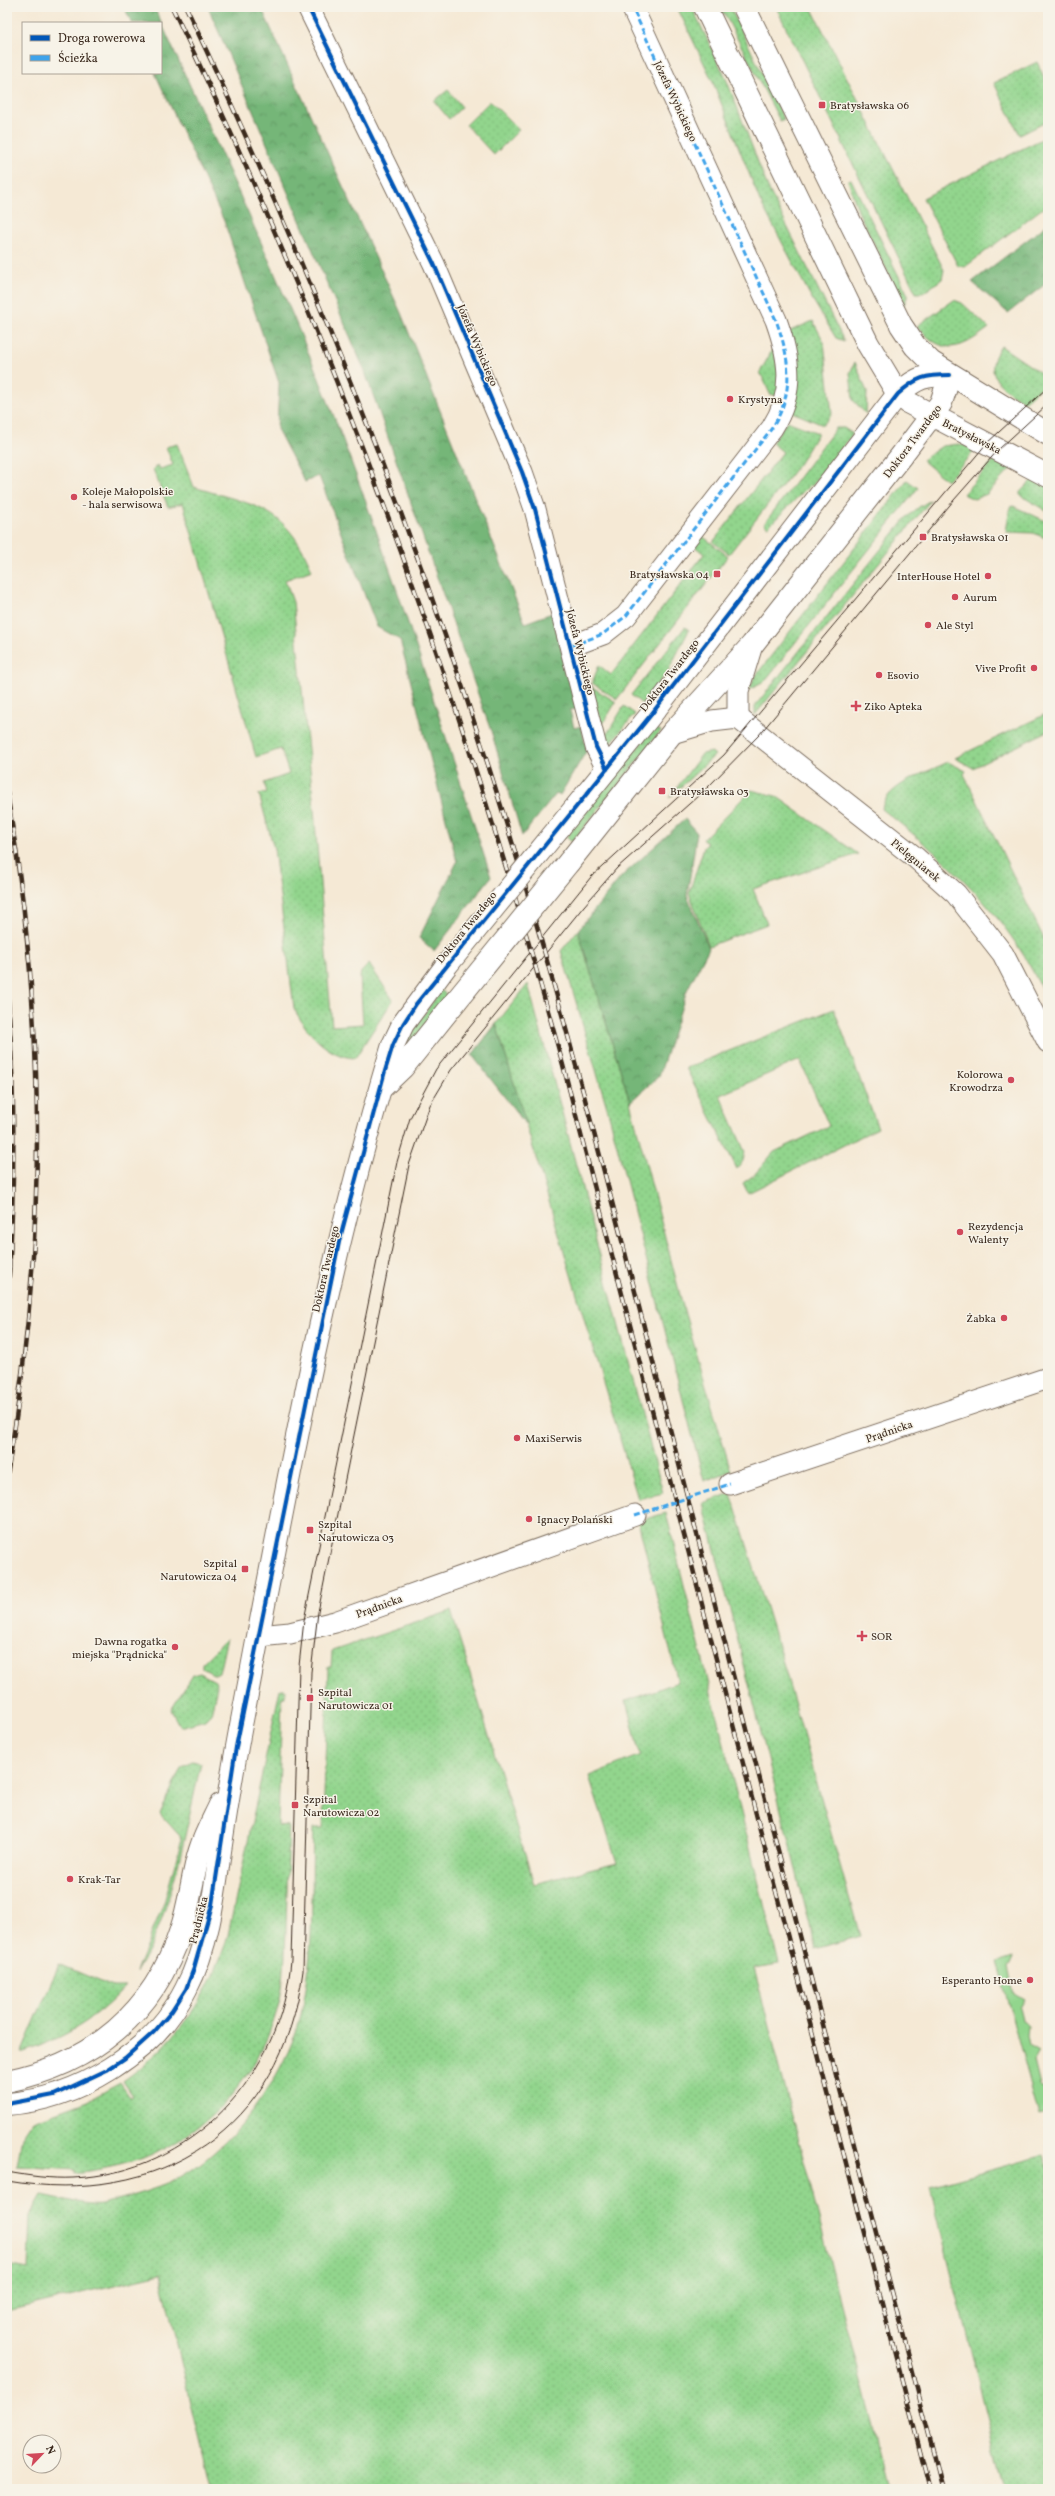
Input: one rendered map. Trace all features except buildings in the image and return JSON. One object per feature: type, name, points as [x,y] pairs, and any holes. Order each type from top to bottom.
[{"type":"street","name":"Józefa Wybickiego","points":[[571,646],[603,634],[626,616],[772,428],[782,412],[788,384],[785,352],[776,320],[632,7]]},
{"type":"street","points":[[705,7],[868,344],[898,394]]},
{"type":"street","points":[[744,7],[901,325],[915,346],[931,362],[950,375],[1048,434]]},
{"type":"street","name":"Józefa Wybickiego","points":[[309,9],[434,264],[522,472],[535,509],[598,755],[607,769]]},
{"type":"street","name":"Doktora Twardego","points":[[259,1636],[339,1242],[381,1088],[393,1045],[403,1024],[446,966],[607,769],[898,394],[912,382],[928,375],[950,375],[941,403],[932,416],[752,646],[672,733],[403,1067],[381,1088]]},
{"type":"street","name":"Bratysławska","points":[[898,394],[909,403],[932,416],[1048,476]]},
{"type":"street","points":[[672,733],[712,721],[738,718],[738,691],[752,646]]},
{"type":"street","name":"Pielęgniarek","points":[[738,718],[916,858],[956,894],[1003,954],[1048,1042]]},
{"type":"street","name":"Prądnicka","points":[[730,1484],[1048,1378]]},
{"type":"street","name":"Prądnicka","points":[[7,2104],[54,2095],[107,2070],[125,2058],[154,2032],[172,2011],[186,1989],[204,1939],[212,1905],[231,1779],[259,1636],[290,1633],[335,1622],[635,1516]]},
{"type":"street","name":"Prądnicka","points":[[7,2081],[52,2068],[109,2039],[144,2003],[158,1982],[174,1951],[187,1909],[200,1850],[231,1779]]},
{"type":"green space","points":[[124,7],[154,7],[161,22],[132,22]]},
{"type":"green space","points":[[208,7],[261,7],[401,313],[525,623],[552,613],[577,709],[570,710],[574,728],[581,726],[587,750],[560,795],[557,793],[522,836],[492,734],[364,369]]},
{"type":"green space","points":[[677,7],[692,7],[727,81],[768,188],[844,341],[836,338],[811,297],[760,201],[712,80]]},
{"type":"green space","points":[[719,7],[730,7],[784,119],[780,121],[724,13],[722,14]]},
{"type":"green space","points":[[776,7],[811,7],[944,270],[942,279],[923,293],[916,293]]},
{"type":"green space","points":[[162,25],[294,318],[337,424],[398,593],[491,877],[434,951],[419,938],[457,862],[400,640],[377,627],[319,476],[305,482],[277,429],[279,383],[224,221],[155,74],[162,74]]},
{"type":"green space","points":[[1037,62],[1048,86],[1048,121],[1020,135],[994,83]]},
{"type":"green space","points":[[448,90],[462,107],[449,119],[434,101]]},
{"type":"green space","points":[[490,101],[519,130],[494,155],[466,125]]},
{"type":"green space","points":[[1048,136],[1048,204],[965,267],[958,266],[923,198]]},
{"type":"green space","points":[[851,179],[908,295],[904,305],[858,211],[848,180]]},
{"type":"green space","points":[[1048,224],[1048,282],[1008,313],[972,282]]},
{"type":"green space","points":[[954,300],[962,303],[989,328],[979,336],[960,345],[952,347],[944,346],[926,336],[917,326]]},
{"type":"green space","points":[[813,321],[824,342],[832,414],[823,425],[792,412],[797,388],[790,331]]},
{"type":"green space","points":[[1001,346],[1048,378],[1048,381],[1024,402],[1001,386],[993,372],[995,356]]},
{"type":"green space","points":[[774,347],[779,376],[778,396],[770,394],[760,372]]},
{"type":"green space","points":[[855,362],[867,392],[866,414],[853,400],[850,373]]},
{"type":"green space","points":[[787,421],[818,433],[800,463],[729,554],[713,542],[783,452],[772,443]]},
{"type":"green space","points":[[836,428],[844,428],[853,434],[812,486],[810,485],[768,527],[764,524]]},
{"type":"green space","points":[[177,444],[194,487],[251,504],[266,511],[279,520],[291,532],[302,549],[312,570],[285,580],[293,602],[313,798],[332,1026],[363,1024],[360,977],[361,972],[369,964],[393,1000],[355,1058],[345,1057],[326,1048],[311,1034],[294,1008],[274,849],[259,794],[267,792],[264,783],[289,774],[281,749],[256,757],[183,503],[168,507],[153,469],[158,465],[160,469],[173,465],[166,447]]},
{"type":"green space","points":[[959,444],[977,448],[947,481],[922,460],[942,446]]},
{"type":"green space","points":[[996,458],[1012,467],[987,494],[974,499],[963,494]]},
{"type":"green space","points":[[1034,478],[1048,487],[1048,512],[1020,495],[1020,492]]},
{"type":"green space","points":[[907,480],[918,488],[764,682],[749,690],[754,678]]},
{"type":"green space","points":[[931,500],[755,715],[755,706],[906,518],[919,507]]},
{"type":"green space","points":[[1013,506],[1048,522],[1048,539],[1033,533],[1006,532],[1010,507]]},
{"type":"green space","points":[[701,535],[728,556],[617,699],[592,683],[599,665],[611,675],[704,554],[693,545]]},
{"type":"green space","points":[[685,627],[689,630],[668,671],[642,704],[631,695]]},
{"type":"green space","points":[[592,687],[616,702],[601,727],[593,693]]},
{"type":"green space","points":[[624,706],[635,714],[610,744],[604,739]]},
{"type":"green space","points":[[1048,713],[1048,731],[973,768],[955,758]]},
{"type":"green space","points":[[654,727],[661,731],[572,842],[566,837]]},
{"type":"green space","points":[[712,752],[715,755],[669,798],[702,754]]},
{"type":"green space","points":[[948,762],[966,771],[964,774],[1048,947],[1048,1001],[1021,952],[988,906],[938,856],[882,809],[885,800],[899,786]]},
{"type":"green space","points":[[751,790],[776,796],[858,854],[753,889],[767,924],[709,946],[689,893],[704,847],[707,844],[703,839]]},
{"type":"green space","points":[[685,819],[697,833],[687,895],[709,948],[687,990],[659,1076],[630,1102],[578,930],[622,876]]},
{"type":"green space","points":[[578,930],[630,1102],[685,1314],[731,1471],[704,1481],[608,1111],[561,951]]},
{"type":"green space","points":[[528,984],[663,1493],[638,1499],[496,1024]]},
{"type":"green space","points":[[441,990],[447,995],[399,1058],[407,1038]]},
{"type":"green space","points":[[834,1009],[878,1128],[748,1193],[743,1183],[754,1175],[774,1152],[829,1126],[800,1060],[720,1095],[745,1152],[743,1161],[737,1169],[686,1068]]},
{"type":"green space","points":[[496,1024],[527,1126],[472,1055]]},
{"type":"green space","points":[[731,1493],[782,1659],[860,1936],[816,1949],[703,1503]]},
{"type":"green space","points":[[666,1513],[779,1964],[754,1968],[889,2489],[212,2489],[160,2274],[7,2311],[7,2265],[28,2269],[30,2214],[41,2195],[80,2203],[101,2204],[138,2194],[173,2181],[194,2168],[215,2152],[235,2132],[269,2087],[283,2063],[294,2039],[301,2015],[308,1969],[312,1922],[313,1828],[323,1828],[328,1667],[331,1667],[332,1651],[451,1611],[534,1884],[617,1863],[589,1776],[640,1755],[626,1701],[678,1682],[638,1521]]},
{"type":"green space","points":[[227,1638],[219,1673],[215,1675],[202,1668],[202,1663]]},
{"type":"green space","points":[[200,1673],[215,1681],[217,1686],[211,1714],[205,1720],[180,1727],[171,1710],[193,1675]]},
{"type":"green space","points":[[280,1689],[285,1689],[285,1697],[282,1697],[278,1826],[289,1827],[283,1981],[280,1999],[273,2023],[251,2068],[237,2088],[202,2124],[182,2139],[150,2156],[97,2170],[75,2173],[75,2170],[17,2166],[22,2137],[33,2121],[87,2101],[120,2083],[130,2097],[133,2096],[123,2081],[159,2051],[174,2035],[201,1998],[221,1957],[228,1935]]},
{"type":"green space","points":[[192,1761],[201,1763],[176,1871],[159,1925],[149,1950],[136,1972],[164,1903],[181,1842],[180,1836],[160,1814],[181,1768]]},
{"type":"green space","points":[[1013,1957],[1008,1968],[1014,1993],[1024,1999],[1019,2008],[1022,2020],[1028,2026],[1027,2036],[1029,2046],[1039,2052],[1034,2061],[1040,2086],[1048,2090],[1048,2113],[1039,2116],[997,1962]]},
{"type":"green space","points":[[59,1964],[113,1987],[125,1987],[114,1999],[78,2027],[64,2035],[21,2053]]},
{"type":"green space","points":[[1045,2155],[1048,2169],[1048,2489],[1005,2489],[930,2187]]},
{"type":"tram line","points":[[7,2172],[40,2177],[73,2178],[116,2172],[156,2158],[192,2137],[223,2110],[249,2078],[270,2042],[284,2002],[291,1960],[299,1666],[304,1620],[397,1162],[410,1118],[436,1069],[591,877],[724,755],[987,443],[1048,387]]},
{"type":"tram line","points":[[7,2181],[63,2186],[116,2182],[163,2168],[205,2145],[241,2114],[270,2075],[291,2027],[303,1971],[311,1672],[318,1612],[409,1165],[430,1105],[451,1070],[584,906],[617,868],[707,788],[759,735],[954,500],[999,449],[1048,404]]},
{"type":"railway","points":[[172,7],[232,135],[288,264],[342,395],[392,527],[439,660],[525,929],[563,1065],[930,2489]]},
{"type":"railway","points":[[186,7],[272,194],[351,384],[424,576],[490,771],[571,1048],[621,1235],[754,1759],[943,2489]]},
{"type":"railway","points":[[7,793],[20,879],[30,965],[35,1050],[37,1134],[35,1219],[30,1304],[20,1389],[7,1476]]},
{"type":"railway","points":[[7,989],[13,1106],[12,1224],[7,1302]]},
{"type":"marked path","points":[[571,646],[603,634],[626,616],[772,428],[779,415],[787,388],[788,375],[785,348],[776,320],[632,7]]},
{"type":"marked path","points":[[635,1515],[730,1484]]},
{"type":"cycle path","points":[[309,9],[434,264],[522,472],[535,509],[596,747],[607,769]]},
{"type":"cycle path","points":[[7,2104],[54,2095],[107,2070],[125,2058],[154,2032],[172,2011],[186,1989],[194,1968],[212,1905],[236,1747],[339,1242],[385,1071],[393,1045],[403,1024],[416,1004],[650,716],[898,394],[922,378],[950,375]]},
{"type":"place","name":"Bratysławska 06","points":[[822,105]]},
{"type":"place","name":"Krystyna","points":[[730,399]]},
{"type":"place","name":"Koleje Małopolskie - hala serwisowa","points":[[74,497]]},
{"type":"place","name":"Bratysławska 01","points":[[923,537]]},
{"type":"place","name":"Bratysławska 04","points":[[717,574]]},
{"type":"place","name":"InterHouse Hotel","points":[[988,576]]},
{"type":"place","name":"Aurum","points":[[955,597]]},
{"type":"place","name":"Ale Styl","points":[[928,625]]},
{"type":"place","name":"Vive Profit","points":[[1034,668]]},
{"type":"place","name":"Esovio","points":[[879,675]]},
{"type":"place","name":"Ziko Apteka","points":[[856,706]]},
{"type":"place","name":"Bratysławska 03","points":[[662,791]]},
{"type":"place","name":"Kolorowa Krowodrza","points":[[1011,1080]]},
{"type":"place","name":"Rezydencja Walenty","points":[[960,1232]]},
{"type":"place","name":"Żabka","points":[[1004,1318]]},
{"type":"place","name":"MaxiSerwis","points":[[517,1438]]},
{"type":"place","name":"Ignacy Polański","points":[[529,1519]]},
{"type":"place","name":"Szpital Narutowicza 03","points":[[310,1530]]},
{"type":"place","name":"Szpital Narutowicza 04","points":[[245,1569]]},
{"type":"place","name":"SOR","points":[[862,1636]]},
{"type":"place","name":"Dawna rogatka miejska \"Prądnicka\"","points":[[175,1647]]},
{"type":"place","name":"Szpital Narutowicza 01","points":[[310,1698]]},
{"type":"place","name":"Szpital Narutowicza 02","points":[[295,1805]]},
{"type":"place","name":"Krak-Tar","points":[[70,1879]]},
{"type":"place","name":"Esperanto Home","points":[[1030,1980]]}]
